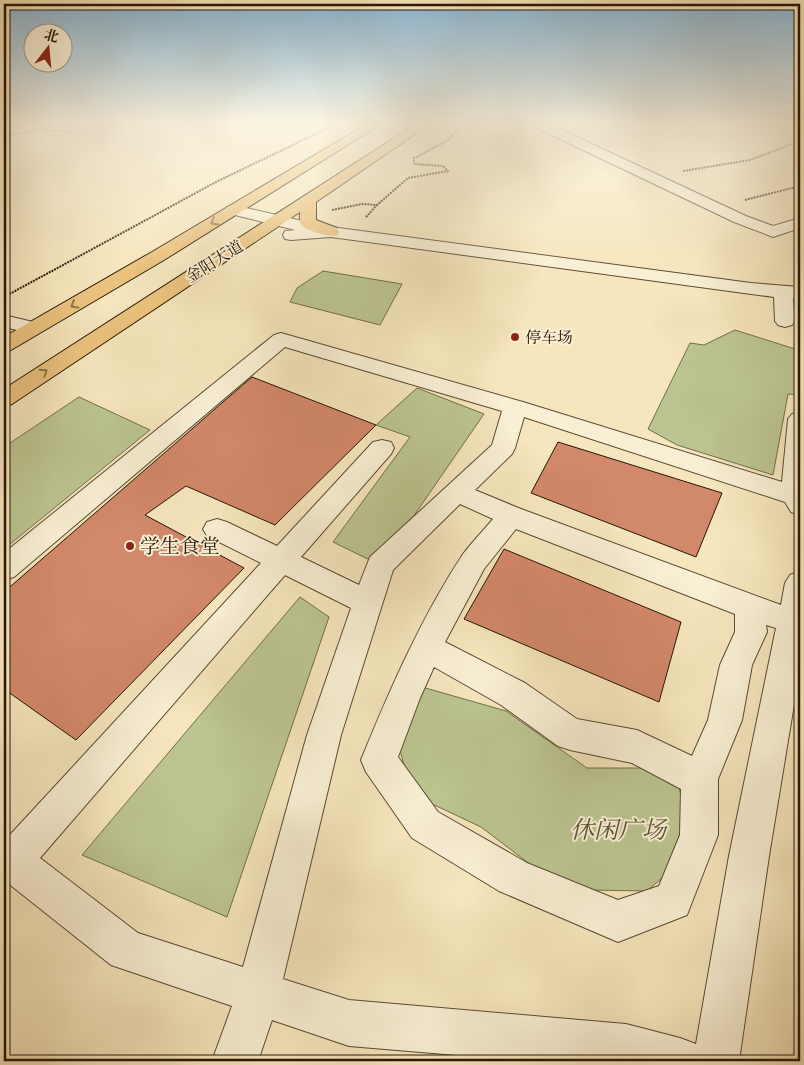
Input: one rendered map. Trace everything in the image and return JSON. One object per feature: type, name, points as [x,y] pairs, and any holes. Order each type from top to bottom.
[{"type":"main road","name":"金阳大道","points":[[4,346],[158,256],[293,174]]},
{"type":"main road","points":[[332,174],[341,176]]},
{"type":"main road","name":"金阳大道","points":[[4,399],[198,270],[276,222],[345,174]]},
{"type":"main road","points":[[308,200],[308,224],[331,232]]},
{"type":"main road","points":[[247,240],[291,235]]},
{"type":"main road","points":[[158,256],[198,270]]},
{"type":"street","points":[[646,174],[773,232],[800,223]]},
{"type":"street","points":[[233,210],[276,222],[331,232],[751,289],[792,292],[785,321]]},
{"type":"street","points":[[291,235],[331,232]]},
{"type":"street","points":[[4,321],[34,328]]},
{"type":"street","points":[[4,569],[282,339],[515,407],[798,499],[800,419]]},
{"type":"street","points":[[235,1061],[258,994],[324,736],[380,565],[503,448],[515,407]]},
{"type":"street","points":[[382,448],[8,858],[126,950],[349,1023],[626,1047],[680,1061]]},
{"type":"street","points":[[456,492],[511,516],[796,623]]},
{"type":"street","points":[[511,516],[474,561],[427,648],[403,698],[378,760],[425,825],[513,877],[618,921],[673,901],[699,835],[700,779],[725,720],[736,665],[752,632],[750,607]]},
{"type":"street","points":[[217,528],[368,603]]},
{"type":"street","points":[[716,1061],[749,856],[796,623],[800,583]]},
{"type":"street","points":[[427,648],[513,694],[570,734],[638,747],[700,779]]},
{"type":"path","points":[[4,297],[233,174]]},
{"type":"path","points":[[329,212],[362,204],[377,205],[408,178],[437,174]]},
{"type":"path","points":[[717,207],[800,186]]},
{"type":"green space","points":[[323,271],[402,284],[380,325],[290,302],[297,288]]},
{"type":"green space","points":[[735,330],[800,349],[800,395],[788,394],[773,475],[677,445],[648,429],[690,343],[704,345]]},
{"type":"green space","points":[[417,388],[484,414],[380,565],[333,542],[410,437],[376,425]]},
{"type":"green space","points":[[79,397],[150,430],[4,549],[4,447]]},
{"type":"green space","points":[[300,597],[329,617],[227,917],[82,855]]},
{"type":"green space","name":"休闲广场","points":[[422,687],[506,711],[587,768],[674,768],[685,811],[685,858],[647,891],[588,890],[531,865],[481,827],[428,802],[405,769],[396,735]]},
{"type":"building","name":"学生食堂","points":[[252,377],[376,425],[275,525],[186,486],[145,515],[244,568],[76,740],[4,689],[4,592]]},
{"type":"building","points":[[558,442],[722,493],[696,557],[531,493]]},
{"type":"building","points":[[504,549],[681,622],[659,702],[464,619]]},
{"type":"place","name":"停车场","points":[[515,337]]},
{"type":"place","name":"学生食堂","points":[[130,546]]}]
